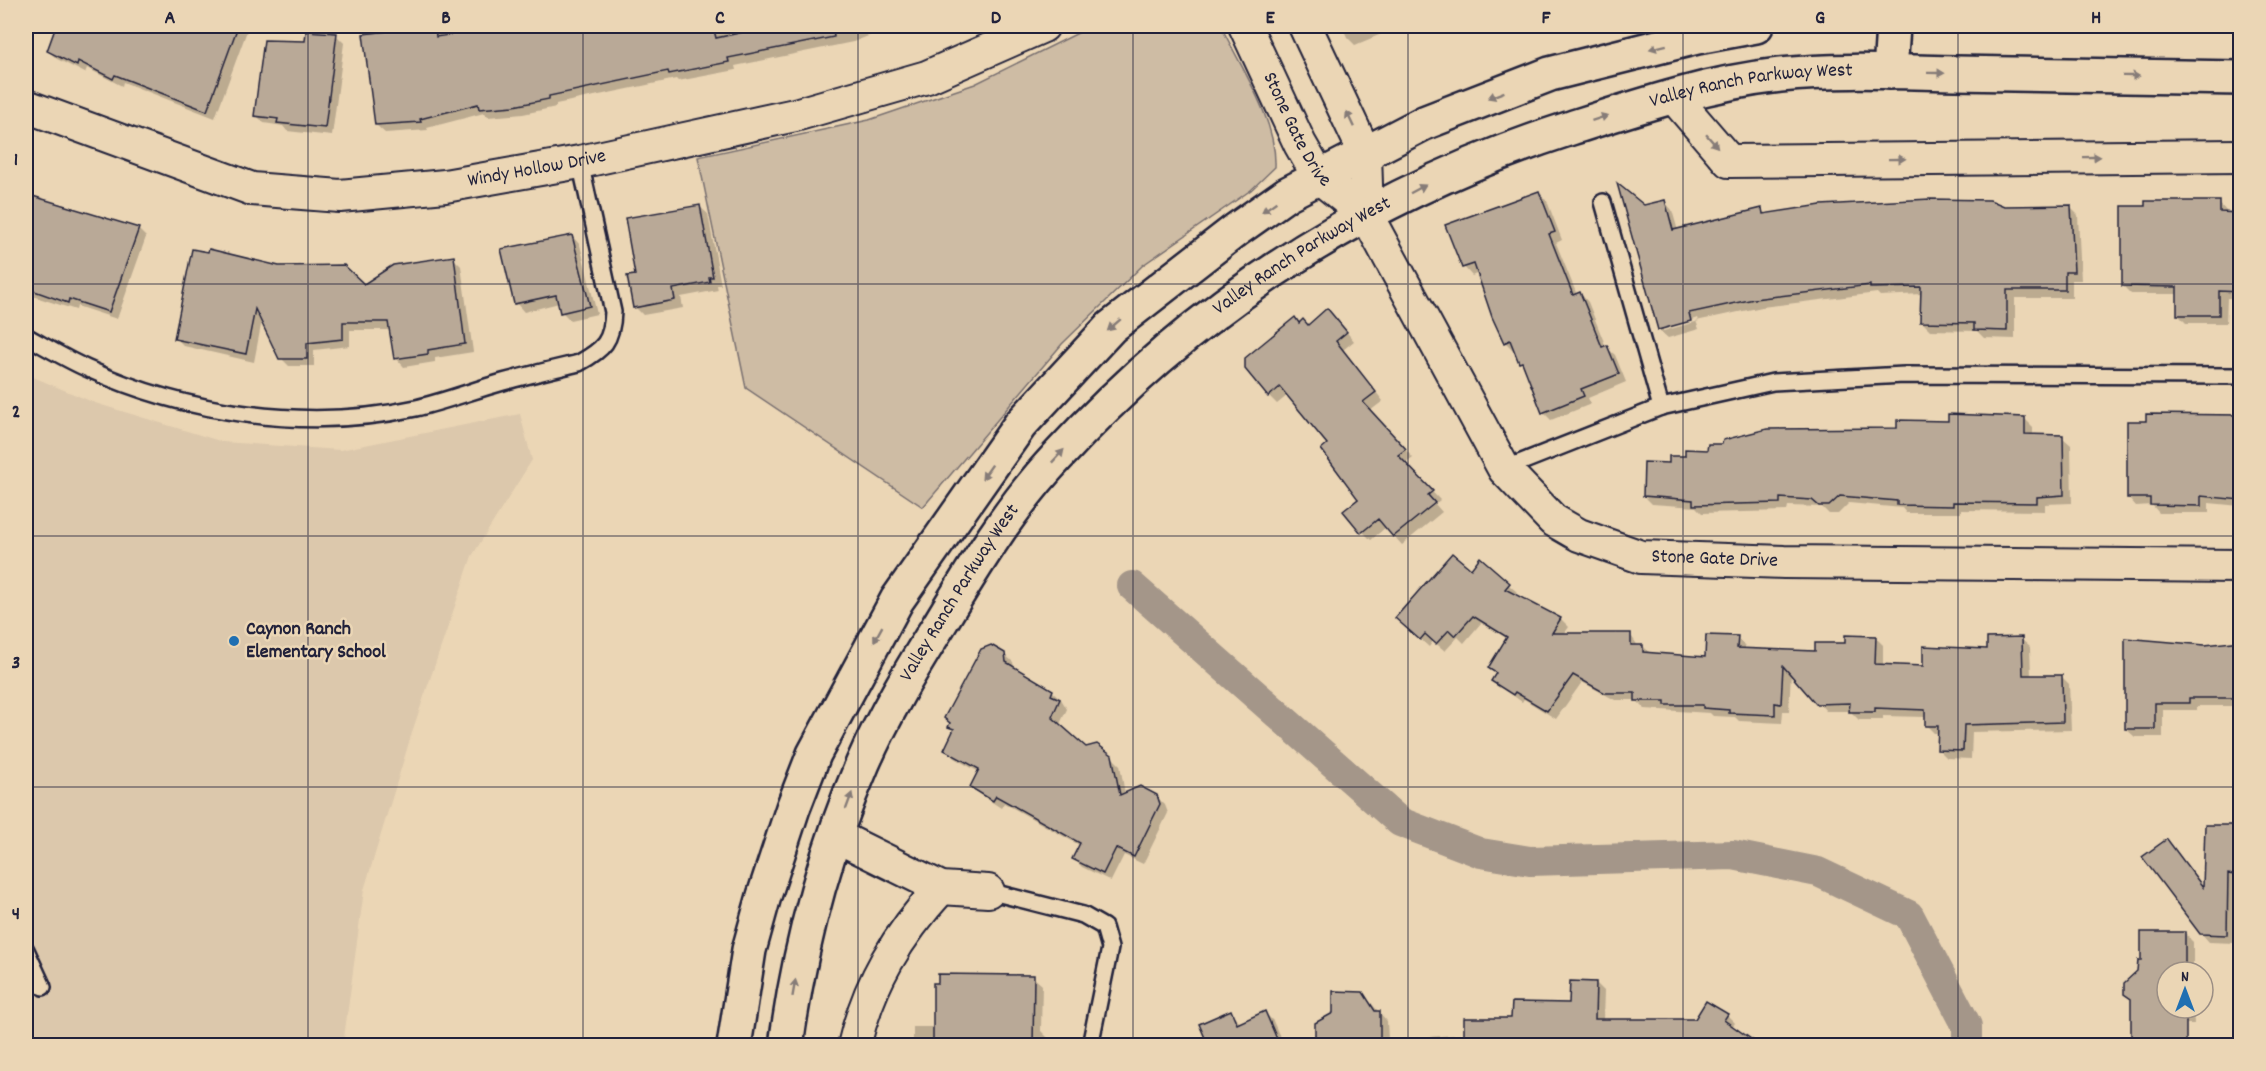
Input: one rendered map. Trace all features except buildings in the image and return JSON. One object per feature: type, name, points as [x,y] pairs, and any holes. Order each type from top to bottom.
[{"type":"main road","points":[[734,1046],[749,950],[793,808],[814,754],[897,600],[1020,425],[1111,327],[1236,230],[1287,194],[1424,123],[1550,74],[1697,37],[1756,26]]},
{"type":"main road","points":[[1890,72],[1893,26]]},
{"type":"main road","name":"Valley Ranch Parkway West","points":[[786,1046],[794,986],[809,916],[863,764],[899,690],[986,547],[1055,459],[1188,330],[1293,256],[1447,174],[1500,151],[1674,97],[1779,75],[1890,72],[2241,78]]},
{"type":"street","name":"Windy Hollow Drive","points":[[26,106],[252,189],[340,196],[446,186],[580,162],[795,115],[916,80],[1043,26]]},
{"type":"street","name":"Stone Gate Drive","points":[[1245,26],[1300,144],[1319,177],[1367,216],[1504,469],[1553,520],[1579,535],[1641,557],[1784,562],[2241,566]]},
{"type":"street","name":"Stone Gate Drive","points":[[1305,26],[1365,153],[1367,216]]},
{"type":"street","points":[[1674,97],[1729,161],[2241,156]]},
{"type":"street","points":[[836,836],[941,888],[988,891]]},
{"type":"street","points":[[854,1046],[869,997],[889,954],[911,921],[941,888]]},
{"type":"lane","points":[[26,336],[87,368],[202,406],[252,415],[303,418],[354,416],[414,408],[579,363],[596,354],[612,333],[613,312],[580,162]]},
{"type":"lane","points":[[1603,202],[1661,407]]},
{"type":"lane","points":[[1504,469],[1661,407],[1773,382],[1904,375],[2241,376]]},
{"type":"lane","points":[[988,891],[1083,915],[1104,927],[1110,948],[1090,1046]]},
{"type":"lane","points":[[26,950],[43,987]]},
{"type":"shaded area","points":[[1092,26],[1221,26],[1264,113],[1274,149],[1275,167],[1251,190],[1143,265],[1062,344],[923,507],[746,388],[698,157],[869,120],[975,84]]},
{"type":"shaded area","name":"Caynon Ranch Elementary School","points":[[26,374],[95,403],[223,442],[340,450],[520,414],[532,460],[472,556],[414,726],[364,890],[343,1045],[26,1045]]},
{"type":"waterway","points":[[1132,586],[1400,822],[1481,853],[1530,861],[1733,855],[1818,872],[1909,915],[1967,1026],[1967,1046]]},
{"type":"place","name":"Caynon Ranch Elementary School","points":[[234,641]]}]
